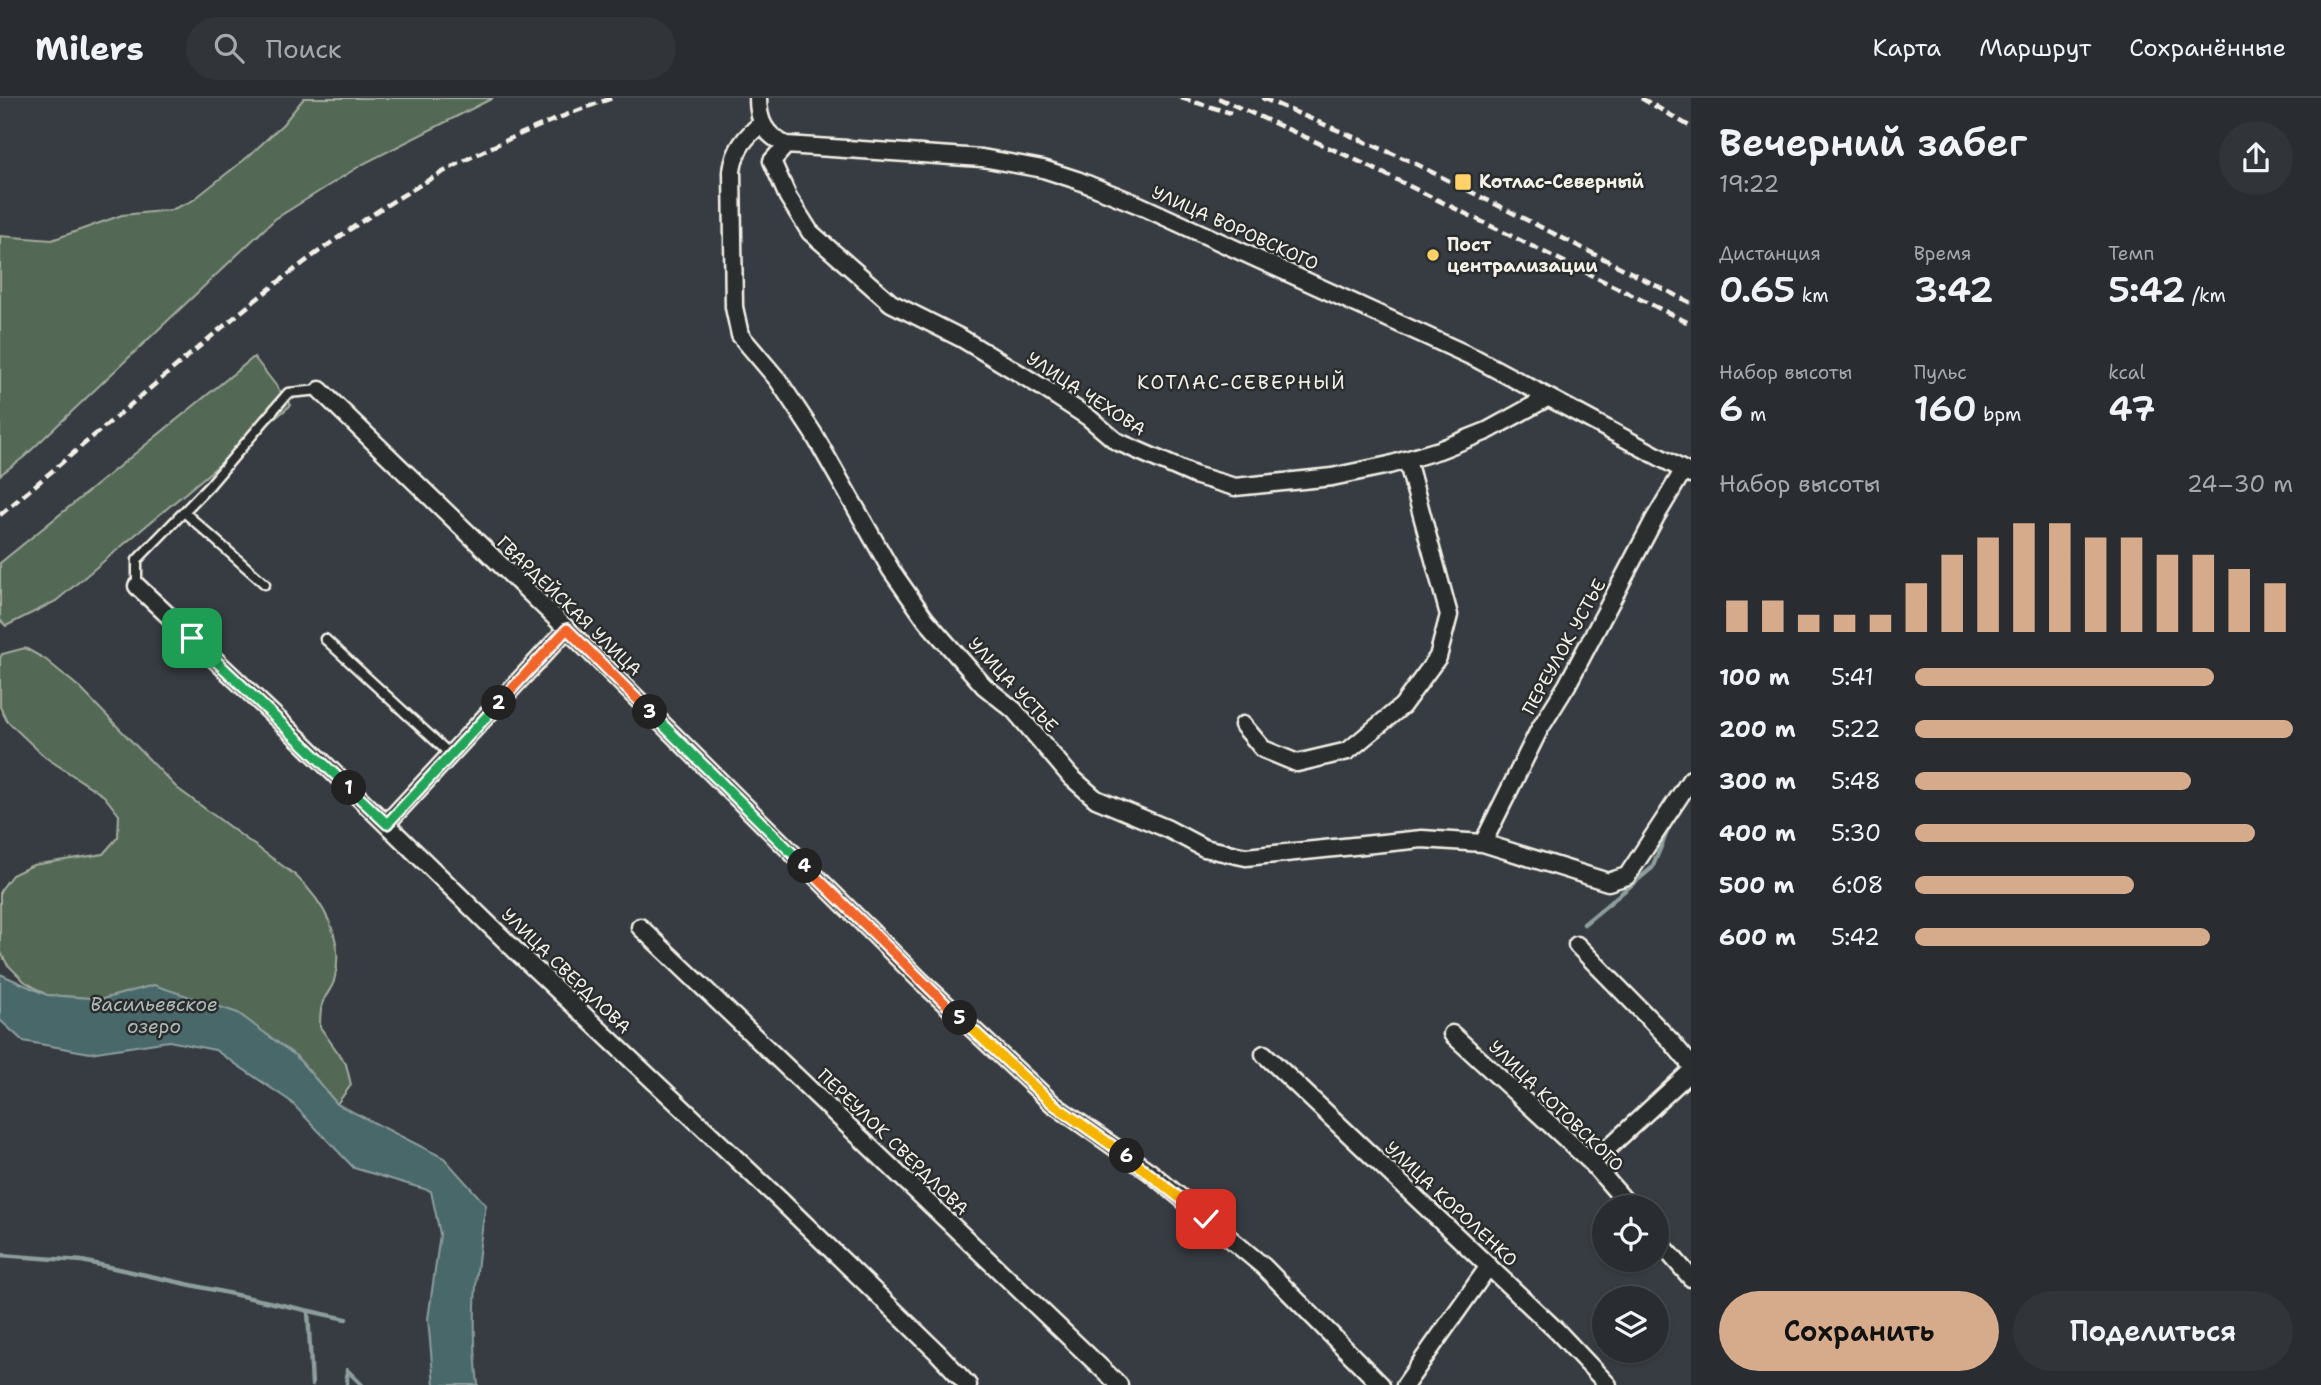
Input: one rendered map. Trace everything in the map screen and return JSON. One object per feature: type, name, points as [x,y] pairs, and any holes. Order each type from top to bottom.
[{"type":"street","points":[[758,98],[766,133],[786,145]]},
{"type":"street","name":"УЛИЦА УСТЬЕ","points":[[762,123],[739,145],[732,171],[734,307],[740,335],[778,380],[813,433],[891,570],[926,620],[984,686],[1014,710],[1082,792],[1168,829],[1204,848],[1246,857],[1422,839],[1483,843],[1608,882],[1627,876],[1691,779]]},
{"type":"street","name":"УЛИЦА ВОРОВСКОГО","points":[[786,145],[982,158],[1042,169],[1077,180],[1152,211],[1477,359],[1687,472]]},
{"type":"street","name":"УЛИЦА ЧЕХОВА","points":[[786,145],[772,160],[788,197],[810,232],[891,303],[961,338],[1045,389],[1088,417],[1116,441],[1194,475],[1235,487],[1332,477],[1439,450],[1487,431],[1547,398]]},
{"type":"street","name":"ГВАРДЕЙСКАЯ УЛИЦА","points":[[320,390],[567,629],[943,1003],[1053,1104],[1150,1172],[1263,1266],[1381,1385]]},
{"type":"street","points":[[1242,725],[1263,749],[1297,763],[1348,751],[1402,706],[1438,657],[1449,615],[1407,460]]},
{"type":"street","name":"ПЕРЕУЛОК УСТЬЕ","points":[[1483,843],[1495,824],[1539,730],[1567,685],[1655,518],[1687,472]]},
{"type":"street","name":"УЛИЦА СВЕРДЛОВА","points":[[137,586],[789,1209],[968,1385]]},
{"type":"street","points":[[387,824],[567,629]]},
{"type":"street","name":"ПЕРЕУЛОК СВЕРДЛОВА","points":[[640,927],[1119,1385]]},
{"type":"street","points":[[1577,946],[1670,1040],[1691,1065]]},
{"type":"street","name":"УЛИЦА КОТОВСКОГО","points":[[1452,1034],[1592,1163],[1620,1195]]},
{"type":"street","name":"УЛИЦА КОРОЛЕНКО","points":[[1264,1054],[1557,1331],[1608,1385]]},
{"type":"street","points":[[1592,1163],[1691,1070]]},
{"type":"street","points":[[1669,1253],[1691,1278]]},
{"type":"street","points":[[1405,1385],[1489,1266]]},
{"type":"lane","points":[[137,586],[137,559],[209,486],[288,393],[320,390]]},
{"type":"lane","points":[[184,512],[265,584]]},
{"type":"lane","points":[[325,639],[451,755]]},
{"type":"green space","points":[[304,98],[493,98],[363,164],[275,219],[24,457],[0,475],[0,236],[52,240],[122,215],[171,210],[192,201],[250,155],[283,124]]},
{"type":"green space","points":[[254,357],[291,405],[56,601],[6,626],[0,620],[0,563]]},
{"type":"green space","points":[[25,648],[45,659],[80,688],[177,788],[295,875],[315,897],[330,923],[337,951],[334,981],[322,1005],[320,1027],[346,1064],[351,1085],[337,1104],[296,1056],[154,985],[103,999],[47,995],[24,981],[7,964],[0,951],[0,891],[12,875],[33,865],[103,854],[118,837],[119,815],[104,796],[45,757],[7,721],[0,707],[0,658],[2,654]]},
{"type":"water","name":"Васильевское озеро","points":[[0,974],[47,995],[103,999],[154,985],[238,1013],[296,1056],[337,1104],[444,1158],[486,1205],[475,1295],[478,1385],[434,1385],[428,1319],[440,1234],[431,1191],[354,1168],[290,1101],[215,1050],[169,1041],[90,1053],[23,1041],[0,1020]]},
{"type":"waterway","points":[[1584,924],[1652,868],[1672,820]]},
{"type":"waterway","points":[[0,1255],[82,1261],[346,1319]]},
{"type":"waterway","points":[[308,1311],[312,1385]]},
{"type":"waterway","points":[[347,1385],[347,1370],[362,1385]]},
{"type":"railway","points":[[0,515],[231,320],[351,228],[462,162],[536,127],[612,98]]},
{"type":"railway","points":[[1181,98],[1231,113]]},
{"type":"railway","points":[[1218,98],[1352,158],[1691,324]]},
{"type":"railway","points":[[1262,98],[1410,161],[1691,303]]},
{"type":"railway","points":[[1641,98],[1691,127]]},
{"type":"place","name":"Котлас-Северный","points":[[1463,182]]},
{"type":"place","name":"Пост централизации","points":[[1433,255]]},
{"type":"district","name":"КОТЛАС-СЕВЕРНЫЙ","points":[[1242,382]]},
{"type":"route","points":[[192,638],[387,824],[567,629],[921,981],[1053,1104],[1150,1172],[1206,1219]]}]
